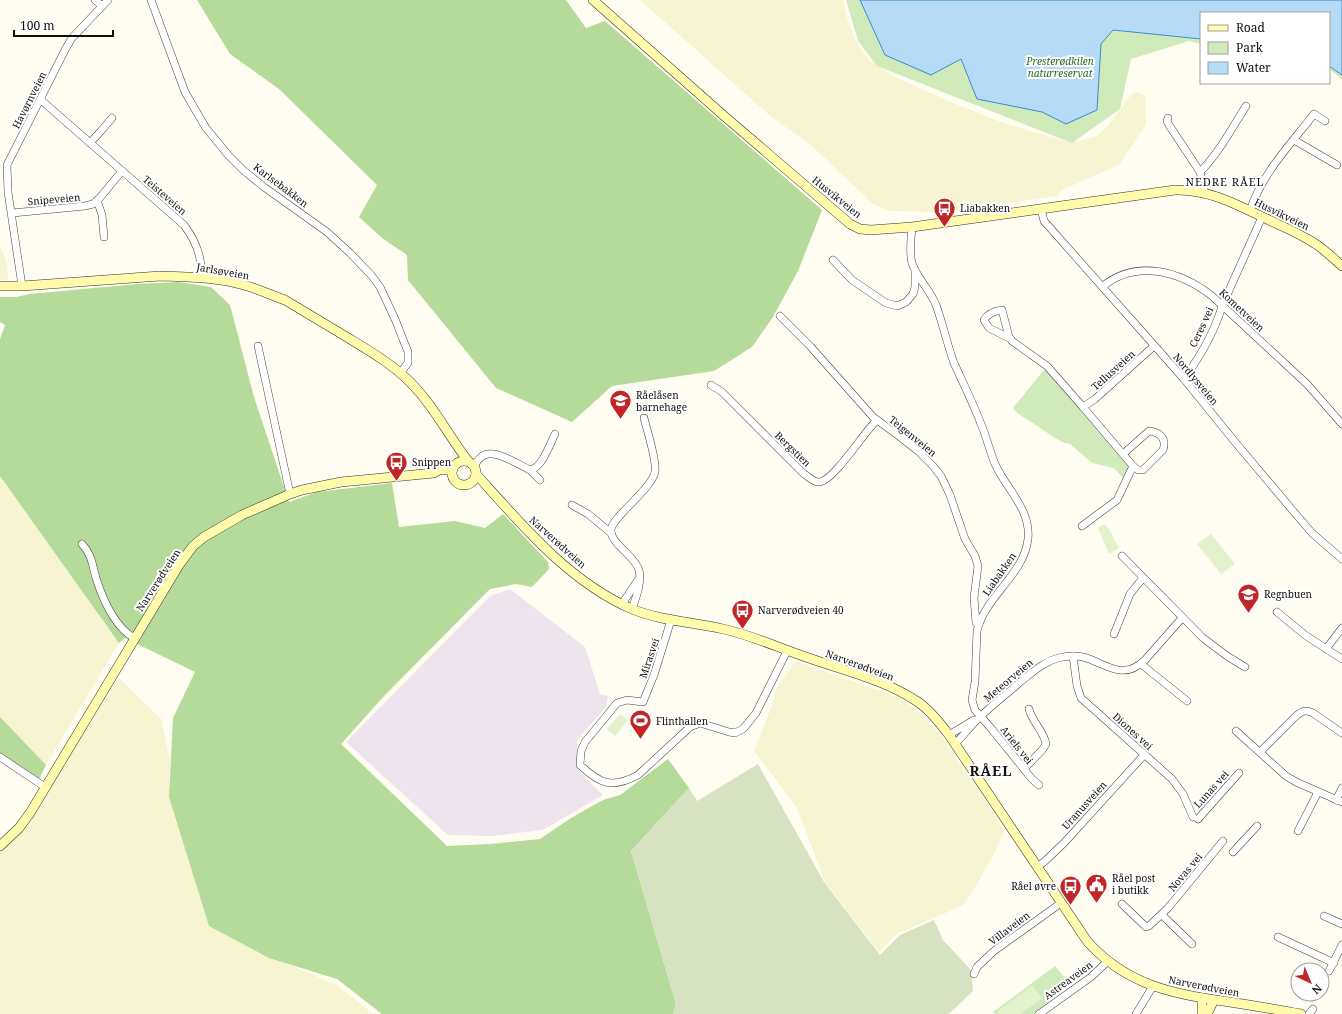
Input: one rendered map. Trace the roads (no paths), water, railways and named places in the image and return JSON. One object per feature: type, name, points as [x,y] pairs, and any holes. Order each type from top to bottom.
[{"type":"main road","name":"Husvikveien","points":[[593,0],[723,115],[850,224],[860,228],[872,230],[912,227],[1175,190],[1187,190],[1205,193],[1230,202],[1314,242],[1342,266]]},
{"type":"main road","name":"Jarlsøveien","points":[[0,286],[22,286],[160,276],[201,278],[242,284],[285,300],[377,355],[400,373],[434,410],[455,444],[473,467]]},
{"type":"main road","name":"Jarlsøveien","points":[[454,471],[455,444]]},
{"type":"main road","name":"Narverødveien","points":[[0,846],[24,821],[179,565],[194,546],[204,537],[227,522],[263,505],[302,490],[335,483],[434,473],[439,470],[454,471],[464,461],[473,467],[488,487],[535,539],[556,558],[603,594],[632,609],[671,620],[734,631],[787,651],[874,680],[905,694],[927,710],[949,735],[1087,941],[1108,962],[1133,978],[1178,994],[1300,1014]]},
{"type":"main road","name":"Narverødveien","points":[[470,484],[473,481],[473,467]]},
{"type":"main road","name":"Narverødveien","points":[[454,471],[456,482],[463,485],[470,484],[488,487]]},
{"type":"main road","points":[[1202,998],[1202,1014]]},
{"type":"main road","points":[[1207,1014],[1214,1000]]},
{"type":"street","points":[[95,0],[102,6]]},
{"type":"street","name":"Havørnveien","points":[[22,286],[4,164],[41,100],[72,38],[108,0]]},
{"type":"street","name":"Karlsebakken","points":[[151,0],[185,92],[206,128],[229,156],[243,170],[264,187],[327,232],[363,266],[380,287],[408,352],[408,363],[400,373]]},
{"type":"street","name":"Teisteveien","points":[[41,100],[175,216],[193,237],[199,253],[202,272],[201,278]]},
{"type":"street","points":[[1200,172],[1220,147],[1246,106]]},
{"type":"street","points":[[1250,211],[1266,176],[1280,155],[1294,140],[1314,114],[1325,121]]},
{"type":"street","points":[[90,143],[112,118]]},
{"type":"street","points":[[1168,118],[1167,121],[1169,125],[1200,172],[1205,193]]},
{"type":"street","points":[[1294,140],[1336,165]]},
{"type":"street","name":"Snipeveien","points":[[12,213],[93,204],[122,171]]},
{"type":"street","points":[[97,200],[102,215],[104,237]]},
{"type":"street","name":"Nordlysveien","points":[[1041,209],[1044,221],[1184,379],[1312,533],[1342,559]]},
{"type":"street","name":"Ceres vei","points":[[1184,379],[1194,366],[1218,318],[1262,217]]},
{"type":"street","name":"Liabakken","points":[[912,227],[910,253],[915,270],[935,303],[954,363],[977,412],[996,467],[1022,506],[1028,523],[1028,539],[1025,553],[1013,573],[986,610],[979,624],[976,644],[975,682],[972,700],[974,710],[980,717]]},
{"type":"street","name":"Liabakken","points":[[833,260],[852,280],[886,303],[897,306],[906,302],[913,294],[915,287],[915,270]]},
{"type":"street","name":"Kometveien","points":[[1103,286],[1111,280],[1126,274],[1145,271],[1160,271],[1179,276],[1198,286],[1212,296],[1307,384],[1342,424]]},
{"type":"street","name":"Teigenveien","points":[[780,316],[810,346],[864,408],[877,420],[918,451],[934,466],[941,476],[950,496],[965,539],[978,562],[974,602],[976,623],[979,624]]},
{"type":"street","points":[[1011,339],[1047,366],[1133,466],[1138,470],[1143,470],[1164,450],[1164,441],[1160,434],[1147,431],[1123,454]]},
{"type":"street","points":[[258,346],[290,494]]},
{"type":"street","name":"Tellusveien","points":[[1083,407],[1095,399],[1154,346]]},
{"type":"street","name":"Bergstien","points":[[711,385],[722,392],[804,474],[816,481],[822,481],[827,478],[839,466],[877,420]]},
{"type":"street","points":[[611,533],[611,528],[614,522],[632,504],[651,481],[654,474],[655,463],[644,418]]},
{"type":"street","points":[[530,470],[534,469],[541,463],[555,434]]},
{"type":"street","name":"Narverødveien","points":[[473,467],[479,458],[489,453],[500,456],[530,470],[540,480]]},
{"type":"street","points":[[1082,526],[1117,500],[1133,466]]},
{"type":"street","points":[[572,505],[588,514],[611,533],[613,538],[635,563],[639,571],[639,579],[632,609]]},
{"type":"street","points":[[82,544],[88,550],[92,559],[99,587],[116,621],[126,634],[134,638]]},
{"type":"street","points":[[1122,556],[1182,618],[1212,646],[1245,668]]},
{"type":"street","points":[[1114,634],[1130,594],[1143,578]]},
{"type":"street","points":[[622,604],[639,579]]},
{"type":"street","points":[[1277,612],[1305,635],[1342,659]]},
{"type":"street","points":[[1182,618],[1141,664],[1187,701]]},
{"type":"street","name":"Mirasvei","points":[[671,620],[654,675],[643,702],[627,700],[617,703],[585,742],[581,751],[580,764],[594,778],[607,783],[621,783],[638,775],[690,727],[698,723],[735,733],[743,729],[756,713],[787,651]]},
{"type":"street","points":[[1326,650],[1342,628]]},
{"type":"street","name":"Meteorveien","points":[[980,717],[1043,664],[1058,658],[1073,656],[1083,657],[1107,668],[1117,670],[1130,669],[1141,664]]},
{"type":"street","name":"Diones vei","points":[[1073,656],[1077,686],[1081,698],[1172,779],[1196,818]]},
{"type":"street","points":[[1024,769],[1044,749],[1046,744],[1043,734],[1030,714],[1029,709]]},
{"type":"street","points":[[1260,752],[1296,716],[1303,711],[1313,713],[1342,734]]},
{"type":"street","points":[[949,735],[980,717]]},
{"type":"street","points":[[955,744],[980,717]]},
{"type":"street","name":"Ariels vei","points":[[980,717],[990,726],[1024,769],[1039,785]]},
{"type":"street","points":[[1236,731],[1286,776],[1339,801],[1342,788]]},
{"type":"street","name":"Uranusveien","points":[[1037,867],[1064,843],[1144,755]]},
{"type":"street","points":[[0,757],[45,787]]},
{"type":"street","name":"Lunas vei","points":[[1196,818],[1239,773]]},
{"type":"street","points":[[1298,831],[1318,792]]},
{"type":"street","points":[[1232,852],[1257,826]]},
{"type":"street","name":"Novas vei","points":[[1122,904],[1146,927],[1153,924],[1223,841]]},
{"type":"street","name":"Villaveien","points":[[974,974],[977,968],[994,951],[1061,903]]},
{"type":"street","points":[[1162,915],[1192,944]]},
{"type":"street","points":[[1324,916],[1342,924]]},
{"type":"street","points":[[1278,937],[1334,963]]},
{"type":"street","points":[[1330,969],[1342,946]]},
{"type":"street","name":"Astreaveien","points":[[1039,1014],[1091,977],[1108,962]]},
{"type":"street","points":[[1136,1014],[1153,986]]},
{"type":"water","name":"Presterødkilen naturreservat","points":[[860,0],[1342,0],[1342,75],[1330,67],[1330,12],[1200,12],[1200,39],[1113,30],[1101,44],[1097,110],[1066,124],[1042,112],[977,99],[961,59],[931,75],[885,55]]},
{"type":"place","name":"Liabakken","points":[[944,228]]},
{"type":"place","name":"Råelåsen barnehage","points":[[621,420]]},
{"type":"place","name":"Snippen","points":[[397,482]]},
{"type":"place","name":"Regnbuen","points":[[1249,614]]},
{"type":"place","name":"Narverødveien 40","points":[[742,630]]},
{"type":"place","name":"Flinthallen","points":[[640,740]]},
{"type":"place","name":"Råel post i butikk","points":[[1097,904]]},
{"type":"place","name":"Råel øvre","points":[[1071,906]]},
{"type":"district","name":"NEDRE RÅEL","points":[[1225,182]]},
{"type":"district","name":"RÅEL","points":[[991,771]]}]
